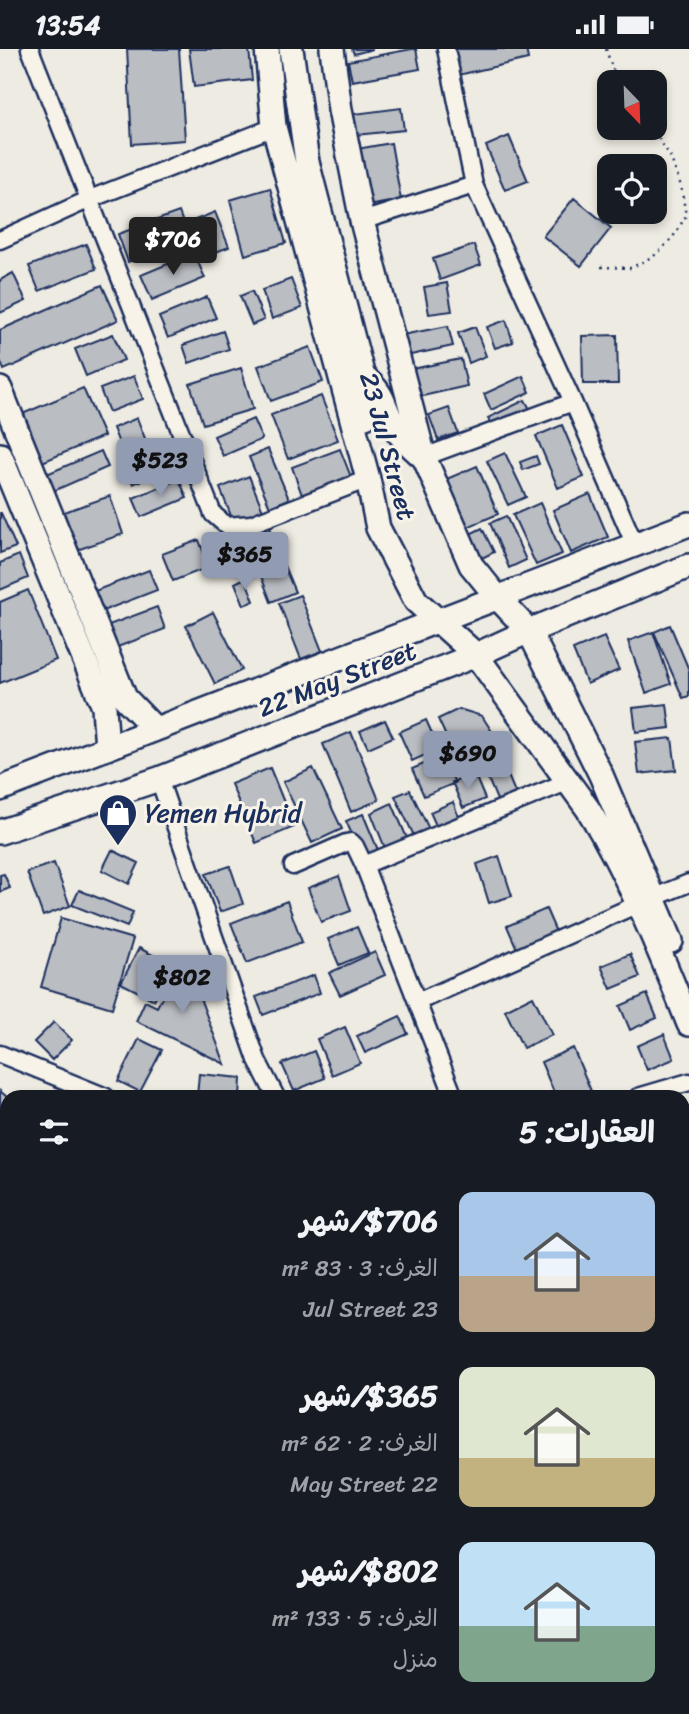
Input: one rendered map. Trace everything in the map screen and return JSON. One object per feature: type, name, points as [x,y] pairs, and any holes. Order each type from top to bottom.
[{"type":"street","points":[[30,49],[213,514],[227,526],[251,524],[368,479],[377,469],[378,462],[358,396],[363,377],[307,162],[291,49]]},
{"type":"street","name":"23 Jul Street","points":[[267,49],[274,127],[368,479],[378,528],[416,601],[476,655],[589,809],[645,901],[689,986]]},
{"type":"street","name":"23 Jul Street","points":[[332,49],[340,110],[362,221],[424,457],[471,565],[529,631],[601,775],[689,1024]]},
{"type":"street","points":[[446,49],[474,185],[573,401],[635,545]]},
{"type":"street","points":[[0,240],[90,199],[274,127]]},
{"type":"street","points":[[362,221],[474,185]]},
{"type":"street","points":[[363,377],[382,395],[393,423],[405,441],[424,457],[573,401]]},
{"type":"street","points":[[0,389],[125,698],[154,728]]},
{"type":"street","points":[[0,455],[103,706],[107,748]]},
{"type":"street","name":"22 May Street","points":[[0,789],[689,524]]},
{"type":"street","name":"22 May Street","points":[[0,832],[159,779],[476,655],[689,566]]},
{"type":"street","points":[[103,706],[110,712],[118,712],[125,703],[125,698]]},
{"type":"street","points":[[159,779],[257,1060],[272,1090]]},
{"type":"street","points":[[364,865],[569,781]]},
{"type":"street","points":[[293,866],[346,843],[351,842],[355,846],[451,1090]]},
{"type":"street","points":[[417,1002],[689,883]]},
{"type":"street","points":[[0,1053],[89,1090]]},
{"type":"street","points":[[660,1090],[689,1081]]},
{"type":"path","points":[[606,49],[613,70]]},
{"type":"path","points":[[601,267],[631,268],[656,254],[673,237],[687,216],[681,186],[670,156],[660,140]]},
{"type":"building","points":[[127,49],[179,49],[185,140],[132,144]]},
{"type":"building","points":[[189,49],[249,49],[252,80],[194,87]]},
{"type":"building","points":[[352,49],[373,49],[354,54]]},
{"type":"building","points":[[416,49],[420,69],[352,81],[348,61]]},
{"type":"building","points":[[448,49],[526,49],[528,59],[454,76]]},
{"type":"building","points":[[401,108],[404,130],[356,135],[354,114]]},
{"type":"building","points":[[509,136],[528,181],[505,190],[486,146]]},
{"type":"building","points":[[391,143],[401,200],[367,206],[357,149]]},
{"type":"building","points":[[270,188],[286,243],[245,255],[230,200]]},
{"type":"building","points":[[574,198],[597,217],[597,224],[606,224],[611,228],[581,266],[543,236]]},
{"type":"building","points":[[179,212],[189,239],[128,262],[118,234]]},
{"type":"building","points":[[215,212],[229,247],[208,255],[195,220]]},
{"type":"building","points":[[86,244],[96,269],[39,291],[29,266]]},
{"type":"building","points":[[474,245],[481,265],[440,280],[433,259]]},
{"type":"building","points":[[194,253],[205,278],[152,300],[141,275]]},
{"type":"building","points":[[13,273],[26,301],[0,313],[0,280]]},
{"type":"building","points":[[291,279],[302,308],[272,319],[262,290]]},
{"type":"building","points":[[447,283],[452,311],[429,314],[424,287]]},
{"type":"building","points":[[102,285],[118,320],[4,370],[0,360],[0,330]]},
{"type":"building","points":[[252,291],[264,320],[252,325],[240,296]]},
{"type":"building","points":[[207,297],[216,318],[168,338],[159,317]]},
{"type":"building","points":[[506,320],[513,342],[495,348],[487,327]]},
{"type":"building","points":[[448,326],[453,346],[406,356],[402,335]]},
{"type":"building","points":[[475,327],[486,356],[469,363],[458,333]]},
{"type":"building","points":[[223,331],[229,349],[189,363],[183,345]]},
{"type":"building","points":[[113,334],[124,360],[86,376],[75,349]]},
{"type":"building","points":[[617,335],[618,384],[583,384],[582,336]]},
{"type":"building","points":[[310,347],[323,382],[271,401],[258,366]]},
{"type":"building","points":[[461,359],[467,386],[418,397],[412,369]]},
{"type":"building","points":[[241,368],[253,409],[203,424],[190,384]]},
{"type":"building","points":[[134,376],[143,399],[109,412],[100,389]]},
{"type":"building","points":[[523,376],[530,392],[491,410],[484,394]]},
{"type":"building","points":[[83,388],[104,436],[40,463],[20,415]]},
{"type":"building","points":[[321,396],[338,440],[288,459],[271,415]]},
{"type":"building","points":[[525,400],[530,409],[492,426],[488,418]]},
{"type":"building","points":[[449,408],[458,433],[438,440],[429,415]]},
{"type":"building","points":[[137,418],[146,441],[122,451],[113,428]]},
{"type":"building","points":[[253,419],[262,439],[223,456],[214,436]]},
{"type":"building","points":[[562,425],[584,477],[558,488],[536,436]]},
{"type":"building","points":[[161,444],[171,468],[133,484],[123,460]]},
{"type":"building","points":[[268,449],[289,499],[270,507],[249,457]]},
{"type":"building","points":[[340,449],[351,477],[302,495],[292,467]]},
{"type":"building","points":[[101,451],[108,467],[49,493],[42,476]]},
{"type":"building","points":[[505,453],[526,497],[508,505],[487,461]]},
{"type":"building","points":[[536,456],[539,464],[523,470],[520,462]]},
{"type":"building","points":[[477,466],[498,514],[463,529],[442,481]]},
{"type":"building","points":[[249,476],[271,530],[241,541],[220,488]]},
{"type":"building","points":[[179,479],[187,498],[141,517],[133,498]]},
{"type":"building","points":[[590,494],[608,537],[571,553],[553,510]]},
{"type":"building","points":[[110,496],[123,534],[77,550],[64,512]]},
{"type":"building","points":[[540,503],[562,554],[536,565],[513,515]]},
{"type":"building","points":[[0,513],[16,547],[0,553]]},
{"type":"building","points":[[506,516],[526,560],[509,568],[490,523]]},
{"type":"building","points":[[482,528],[494,552],[478,560],[466,536]]},
{"type":"building","points":[[199,540],[209,567],[173,581],[162,554]]},
{"type":"building","points":[[19,555],[28,578],[0,590],[0,563]]},
{"type":"building","points":[[284,566],[295,592],[271,602],[261,576]]},
{"type":"building","points":[[149,570],[157,590],[100,612],[92,592]]},
{"type":"building","points":[[245,578],[254,601],[244,605],[235,583]]},
{"type":"building","points":[[28,590],[56,660],[0,683],[0,602]]},
{"type":"building","points":[[300,595],[322,651],[301,659],[279,603]]},
{"type":"building","points":[[157,607],[165,629],[115,648],[106,626]]},
{"type":"building","points":[[213,612],[242,670],[215,684],[186,626]]},
{"type":"building","points":[[670,625],[689,670],[689,696],[683,698],[654,632]]},
{"type":"building","points":[[653,632],[671,684],[646,693],[628,641]]},
{"type":"building","points":[[604,637],[619,670],[587,684],[573,650]]},
{"type":"building","points":[[667,704],[670,728],[636,732],[633,708]]},
{"type":"building","points":[[459,709],[482,716],[502,747],[460,767],[438,719]]},
{"type":"building","points":[[385,720],[393,737],[368,748],[360,731]]},
{"type":"building","points":[[426,720],[439,749],[412,761],[399,732]]},
{"type":"building","points":[[351,732],[379,800],[351,812],[323,744]]},
{"type":"building","points":[[672,738],[676,770],[639,774],[635,742]]},
{"type":"building","points":[[443,756],[455,783],[424,796],[412,769]]},
{"type":"building","points":[[502,761],[517,797],[499,805],[484,769]]},
{"type":"building","points":[[270,768],[294,827],[256,843],[231,784]]},
{"type":"building","points":[[313,768],[342,829],[312,843],[283,782]]},
{"type":"building","points":[[474,773],[485,799],[463,808],[452,782]]},
{"type":"building","points":[[410,790],[430,831],[415,838],[395,796]]},
{"type":"building","points":[[453,802],[460,820],[438,830],[430,812]]},
{"type":"building","points":[[392,803],[407,838],[385,848],[371,813]]},
{"type":"building","points":[[363,814],[378,850],[362,857],[346,821]]},
{"type":"building","points":[[112,850],[139,863],[129,884],[102,870]]},
{"type":"building","points":[[499,856],[512,896],[489,903],[477,864]]},
{"type":"building","points":[[54,863],[70,906],[43,916],[27,872]]},
{"type":"building","points":[[230,866],[243,904],[220,912],[206,874]]},
{"type":"building","points":[[4,874],[10,888],[0,892],[0,875]]},
{"type":"building","points":[[339,876],[351,911],[321,922],[308,888]]},
{"type":"building","points":[[79,890],[133,912],[127,927],[72,905]]},
{"type":"building","points":[[287,901],[302,942],[247,963],[231,923]]},
{"type":"building","points":[[546,909],[556,932],[517,949],[507,926]]},
{"type":"building","points":[[61,918],[133,939],[112,1008],[41,987]]},
{"type":"building","points":[[357,927],[368,953],[339,965],[328,939]]},
{"type":"building","points":[[139,948],[172,965],[154,1000],[121,983]]},
{"type":"building","points":[[375,952],[385,975],[340,995],[329,973]]},
{"type":"building","points":[[630,954],[640,977],[611,989],[601,966]]},
{"type":"building","points":[[184,956],[225,1064],[136,1021],[145,1001],[157,1007]]},
{"type":"building","points":[[314,975],[320,993],[263,1015],[256,997]]},
{"type":"building","points":[[647,994],[657,1018],[630,1030],[620,1006]]},
{"type":"building","points":[[533,996],[552,1035],[523,1048],[505,1010]]},
{"type":"building","points":[[400,1016],[408,1034],[365,1053],[357,1036]]},
{"type":"building","points":[[54,1022],[72,1040],[52,1060],[34,1042]]},
{"type":"building","points":[[345,1027],[360,1063],[332,1075],[317,1039]]},
{"type":"building","points":[[664,1034],[674,1059],[647,1070],[637,1046]]},
{"type":"building","points":[[139,1039],[162,1050],[141,1090],[118,1081]]},
{"type":"building","points":[[573,1048],[591,1090],[553,1090],[541,1062]]},
{"type":"building","points":[[314,1051],[325,1078],[294,1090],[282,1064]]},
{"type":"building","points":[[199,1074],[241,1078],[240,1090],[198,1090]]},
{"type":"place","name":"Yemen Hybrid","points":[[118,847]]}]
